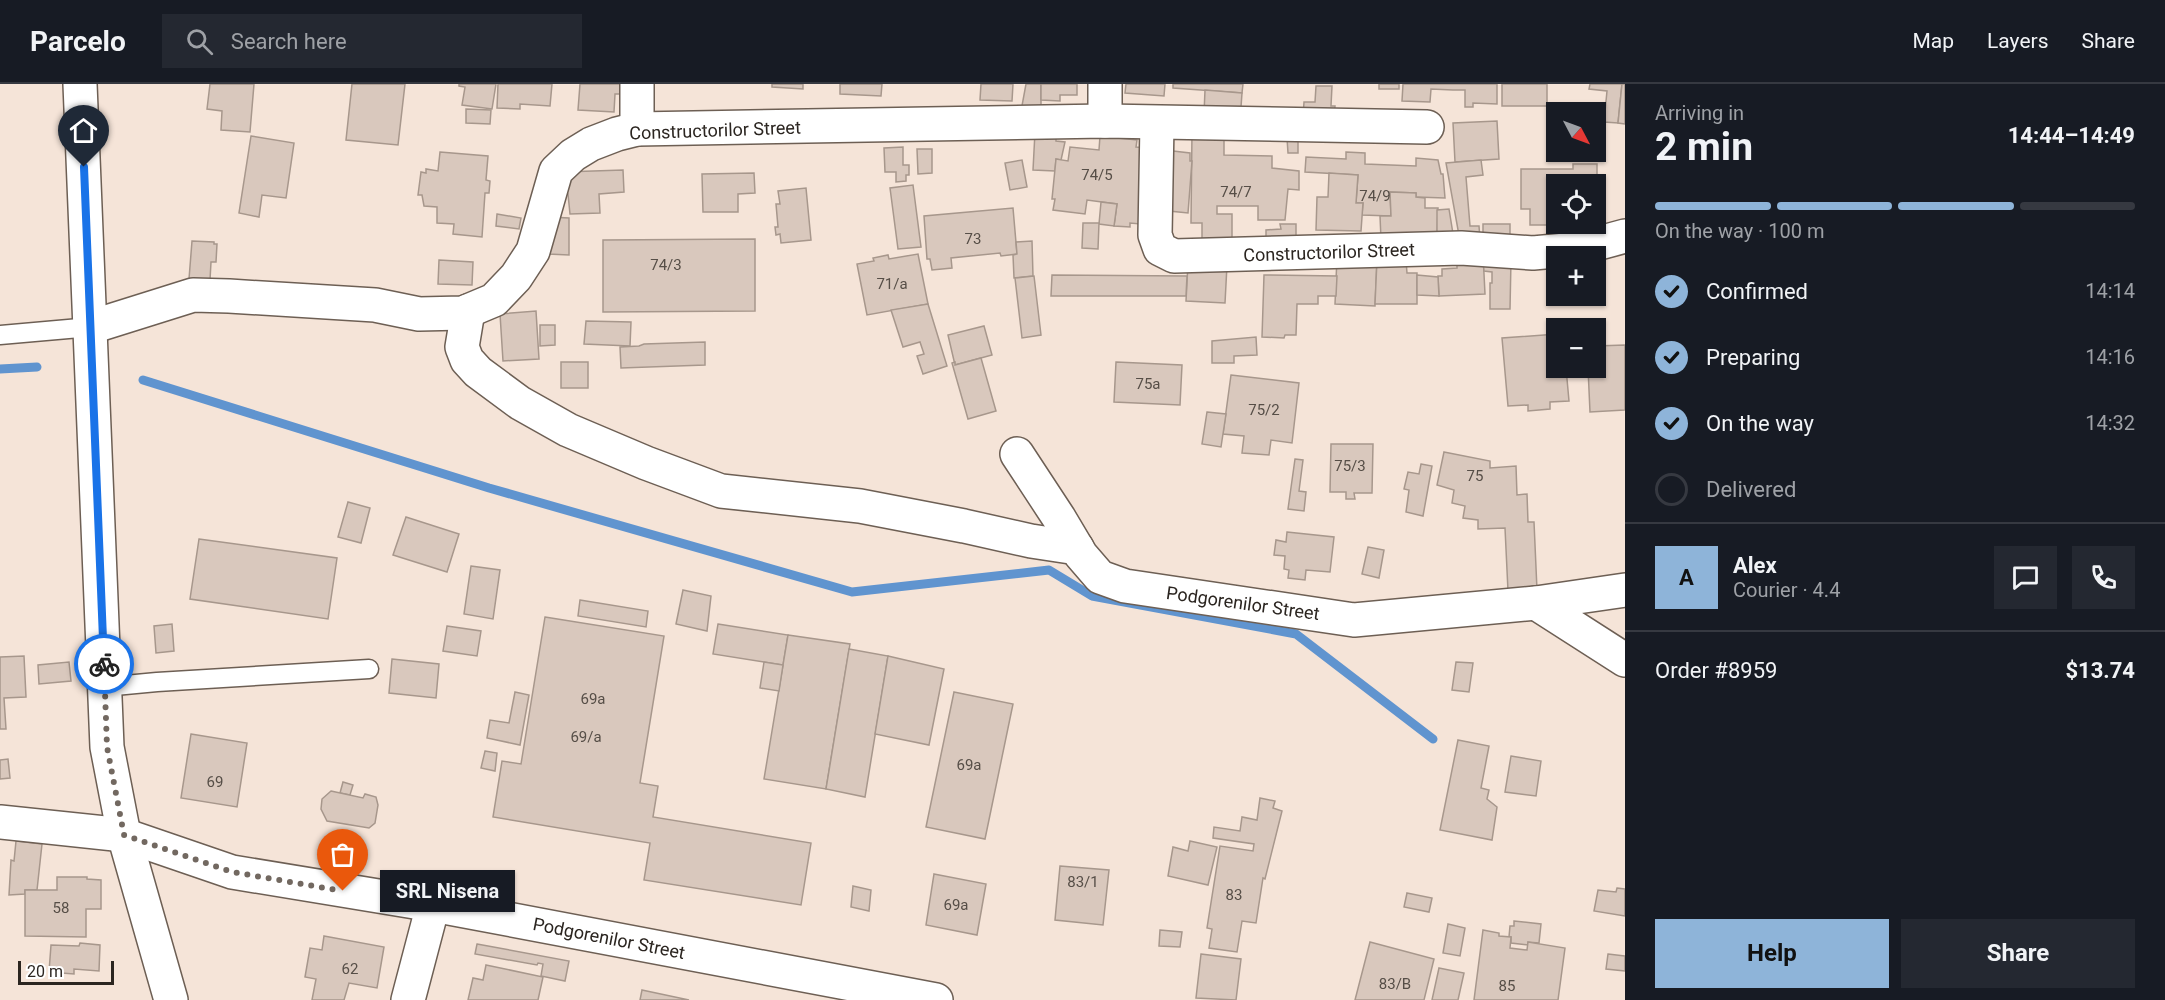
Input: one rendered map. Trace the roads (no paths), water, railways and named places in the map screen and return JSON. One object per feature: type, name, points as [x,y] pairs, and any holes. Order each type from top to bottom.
[{"type":"street","points":[[80,84],[107,747],[124,835],[171,1000]]},
{"type":"street","points":[[637,84],[637,129]]},
{"type":"street","points":[[1105,84],[1105,121]]},
{"type":"street","name":"Constructorilor Street","points":[[91,327],[193,296],[375,305],[419,314],[463,313],[494,300],[516,278],[533,251],[556,171],[573,154],[591,144],[637,129],[1105,121],[1427,127]]},
{"type":"street","name":"Constructorilor Street","points":[[1156,123],[1155,235],[1160,249],[1174,256],[1461,248],[1533,253],[1577,249],[1625,236]]},
{"type":"street","points":[[468,311],[462,347],[467,360],[478,372],[520,403],[568,430],[646,463],[721,491],[860,506],[1031,541],[1077,548]]},
{"type":"street","name":"Podgorenilor Street","points":[[1017,454],[1077,548],[1100,578],[1125,586],[1354,620],[1536,603],[1625,590]]},
{"type":"street","points":[[1536,603],[1625,660]]},
{"type":"street","name":"Podgorenilor Street","points":[[0,822],[124,835],[232,872],[433,905],[936,1000]]},
{"type":"street","points":[[408,1000],[433,905]]},
{"type":"lane","points":[[0,335],[91,327]]},
{"type":"lane","points":[[104,687],[369,669]]},
{"type":"waterway","points":[[0,369],[37,367]]},
{"type":"waterway","points":[[143,380],[489,488],[852,592],[1049,570],[1092,596],[1296,634],[1433,739]]},
{"type":"place","name":"SRL Nisena","points":[[343,891]]}]
